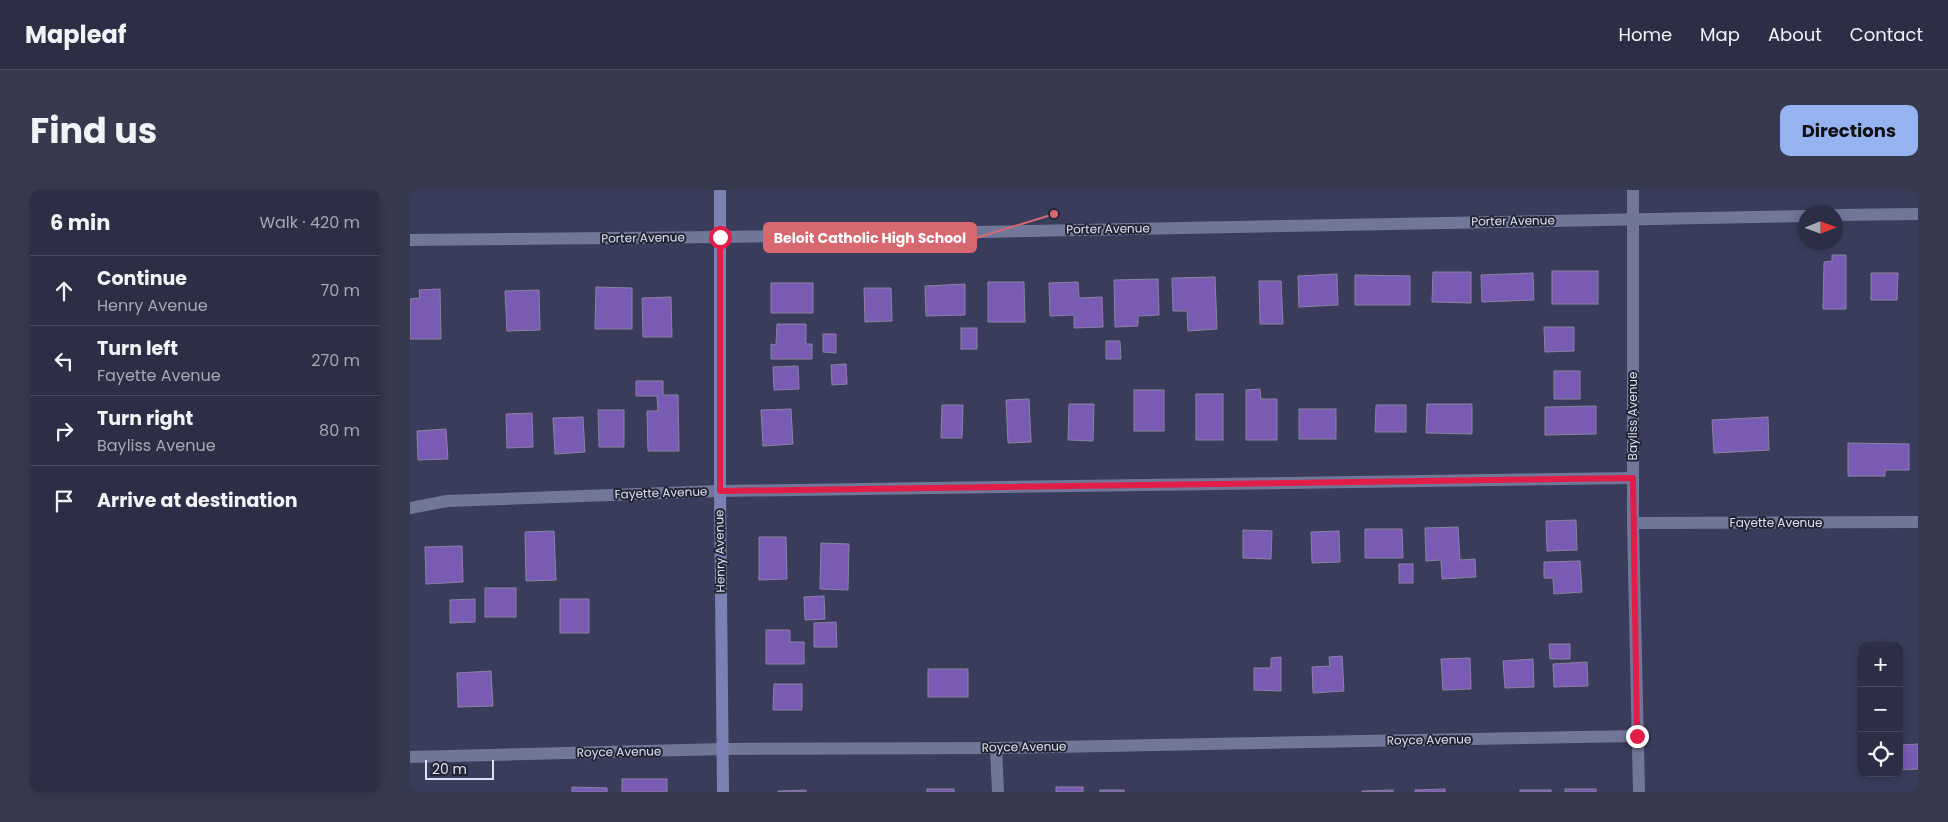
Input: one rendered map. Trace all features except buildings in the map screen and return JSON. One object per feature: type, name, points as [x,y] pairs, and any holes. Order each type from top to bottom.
[{"type":"street","name":"Henry Avenue","points":[[720,190],[722,792]]},
{"type":"street","name":"Bayliss Avenue","points":[[1633,190],[1633,523],[1639,792]]},
{"type":"street","points":[[1843,215],[1918,214]]},
{"type":"street","name":"Porter Avenue","points":[[410,240],[720,237],[1798,216]]},
{"type":"street","name":"Fayette Avenue","points":[[410,508],[447,501],[720,491],[1633,478]]},
{"type":"street","name":"Fayette Avenue","points":[[1633,523],[1918,522]]},
{"type":"street","name":"Royce Avenue","points":[[411,756],[723,749],[996,748],[1637,736]]},
{"type":"street","points":[[996,748],[998,792]]},
{"type":"place","name":"Beloit Catholic High School","points":[[1054,214]]},
{"type":"route","points":[[720,237],[720,491],[1633,478],[1637,736]]}]
